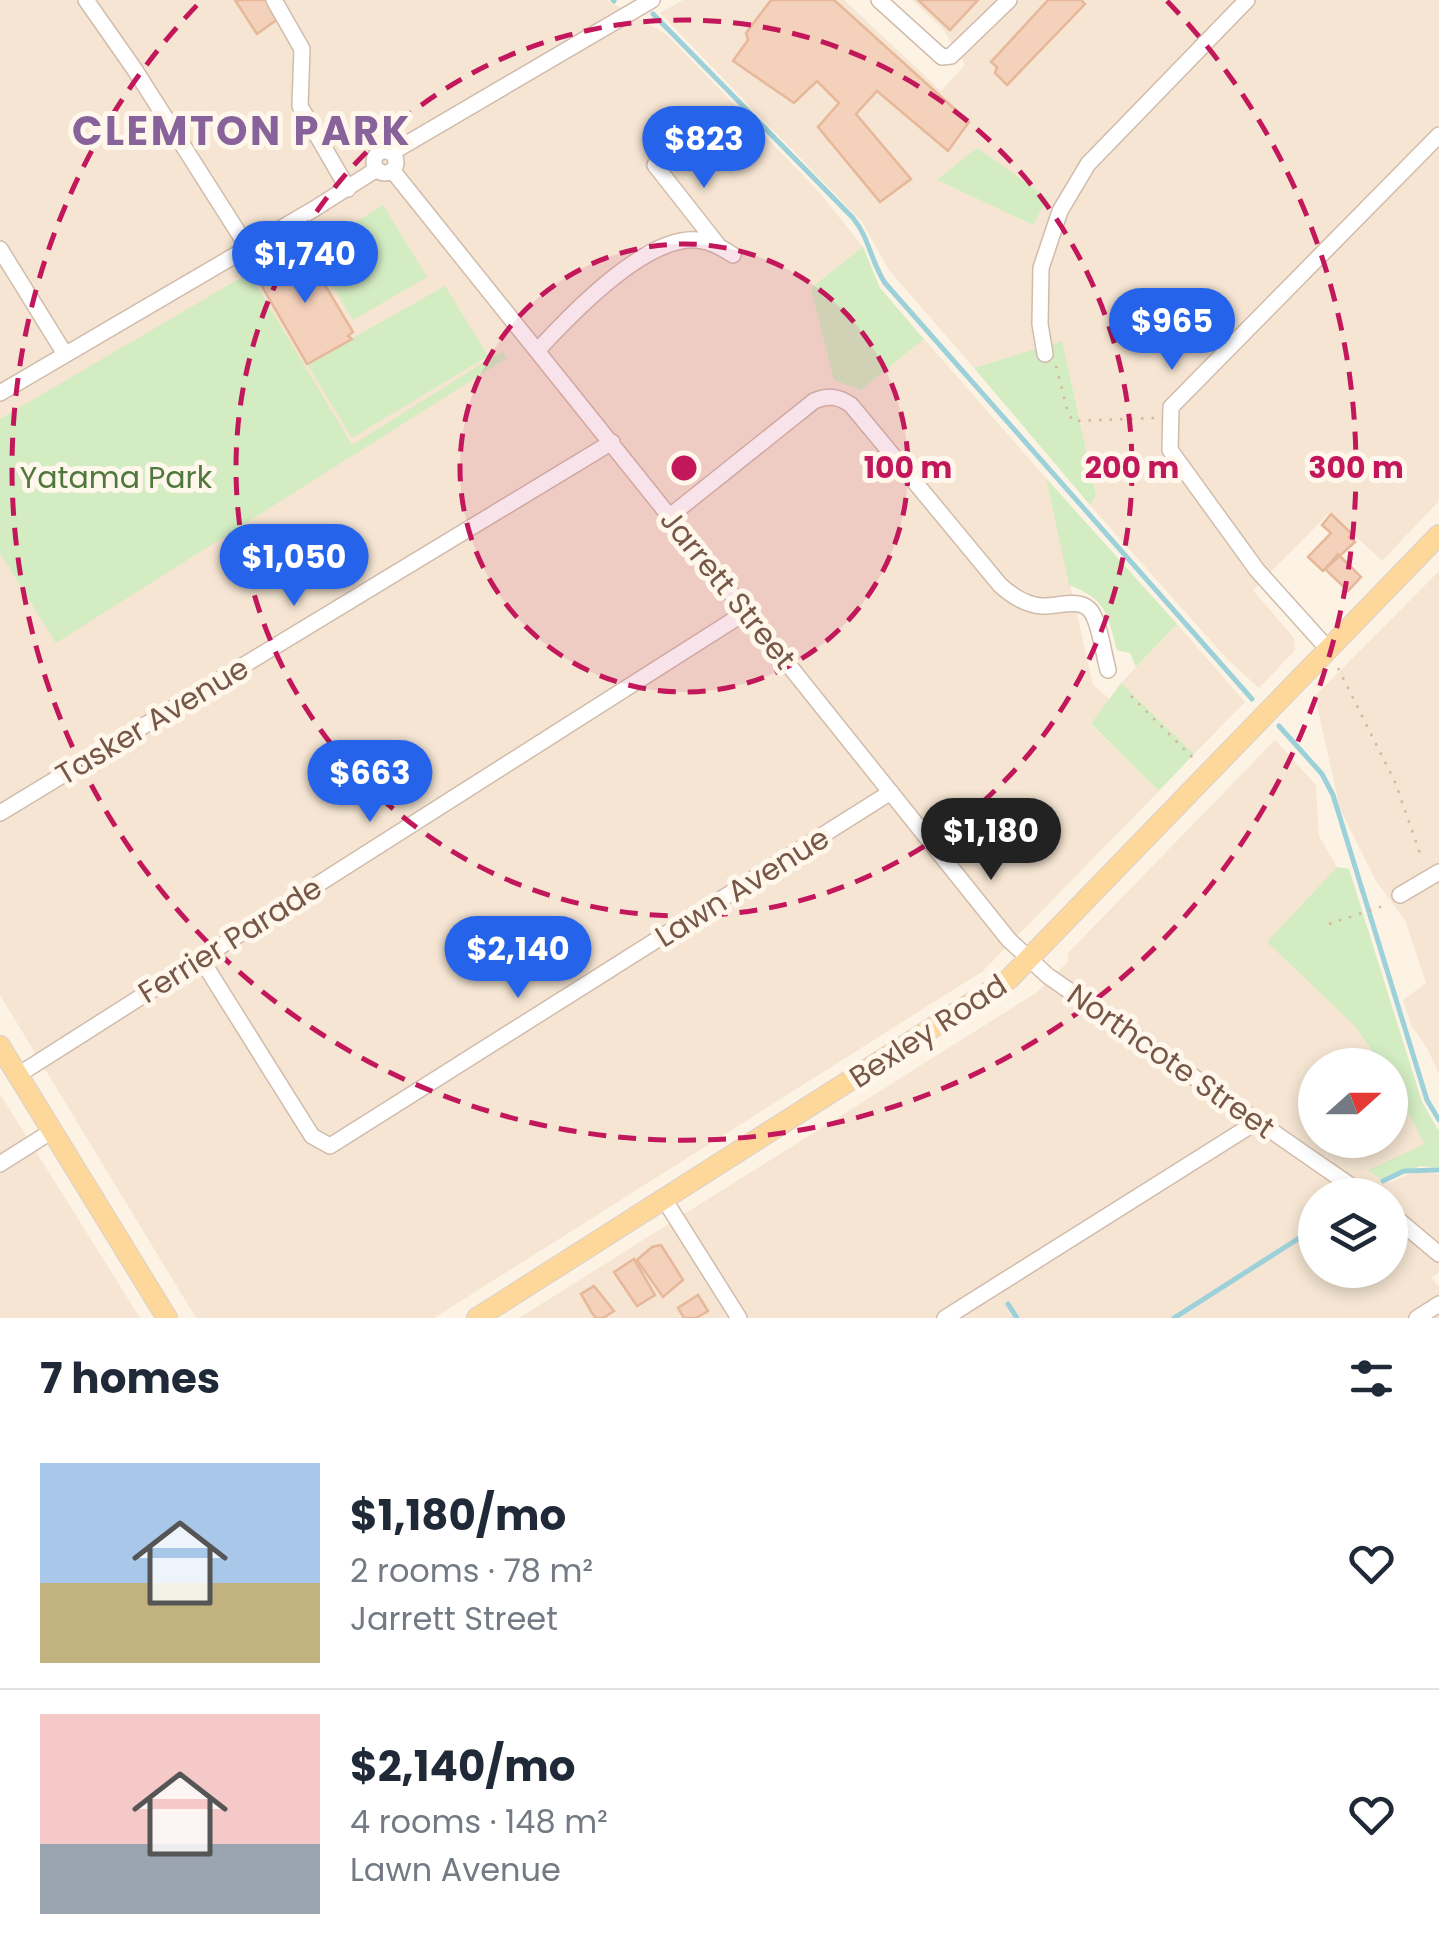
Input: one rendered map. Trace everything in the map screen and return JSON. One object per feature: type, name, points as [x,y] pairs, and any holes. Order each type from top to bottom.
[{"type":"main road","name":"Bexley Road","points":[[477,1318],[982,999],[1030,959],[1272,708],[1333,658],[1439,534]]},
{"type":"main road","points":[[0,1046],[167,1318]]},
{"type":"street","points":[[86,0],[248,248]]},
{"type":"street","points":[[274,0],[302,49],[300,106],[348,189]]},
{"type":"street","points":[[0,393],[348,189],[651,0]]},
{"type":"street","points":[[879,0],[936,54],[951,56],[1009,0]]},
{"type":"street","points":[[1045,354],[1040,324],[1041,268],[1060,211],[1088,164],[1246,0]]},
{"type":"street","points":[[1333,658],[1257,570],[1170,450],[1171,406],[1439,135]]},
{"type":"street","name":"Jarrett Street","points":[[387,164],[991,918],[1030,959]]},
{"type":"street","points":[[655,165],[717,244],[733,255]]},
{"type":"street","points":[[538,350],[573,312],[633,263],[672,244],[696,239],[717,244]]},
{"type":"street","points":[[0,249],[65,354]]},
{"type":"street","points":[[670,516],[814,401],[833,396],[842,399],[851,405],[1000,586],[1017,600],[1040,606],[1078,603],[1088,608],[1108,670]]},
{"type":"street","name":"Tasker Avenue","points":[[0,814],[612,442]]},
{"type":"street","name":"Ferrier Parade","points":[[18,1076],[746,612]]},
{"type":"street","name":"Lawn Avenue","points":[[202,958],[312,1136],[330,1146],[891,792]]},
{"type":"street","points":[[1400,895],[1439,872]]},
{"type":"street","name":"Northcote Street","points":[[1030,959],[1048,976],[1340,1178]]},
{"type":"street","points":[[944,1318],[1258,1121]]},
{"type":"street","points":[[0,1164],[52,1132]]},
{"type":"street","points":[[664,1200],[739,1318]]},
{"type":"street","points":[[1408,1228],[1439,1254]]},
{"type":"street","points":[[1417,1318],[1439,1304]]},
{"type":"path","points":[[1045,354],[1058,368],[1073,420],[1171,418]]},
{"type":"path","points":[[1333,658],[1395,782],[1422,859]]},
{"type":"path","points":[[1130,696],[1194,759]]},
{"type":"path","points":[[1328,924],[1378,908]]},
{"type":"shaded area","points":[[0,0],[607,0],[667,35],[820,193],[863,247],[811,288],[861,390],[924,339],[1046,478],[1093,685],[1111,700],[1091,725],[1159,791],[983,971],[434,1318],[196,1318],[0,995]]},
{"type":"shaded area","points":[[683,0],[844,0],[941,91],[965,65],[943,29],[912,0],[1439,0],[1439,501],[1382,561],[1330,512],[1253,590],[1294,638],[1295,650],[1259,688],[1228,660],[1090,505],[1096,494],[1062,342],[974,368],[889,270],[862,222],[660,13]],"holes":[[[937,180],[1047,197],[1033,225]]]},
{"type":"shaded area","points":[[1439,571],[1439,1074],[1411,1025],[1403,1000],[1426,983],[1405,920],[1376,881],[1340,809],[1315,696]]},
{"type":"shaded area","points":[[1177,624],[1245,702],[1194,754],[1121,683]]},
{"type":"shaded area","points":[[1275,740],[1316,785],[1319,836],[1337,867],[1314,893],[1355,1026],[1370,1048],[1298,1048],[1298,1158],[1395,1158],[1369,1170],[1380,1178],[1298,1178],[1298,1288],[1408,1288],[1408,1178],[1400,1178],[1415,1172],[1439,1174],[1439,1272],[1431,1278],[1439,1286],[1439,1318],[519,1318],[1036,993],[1068,962],[1068,953]]},
{"type":"shaded area","points":[[0,1094],[140,1318],[0,1318]]},
{"type":"shaded area","points":[[1408,1112],[1426,1144],[1408,1152]]},
{"type":"green space","points":[[977,148],[1048,198],[1033,225],[937,180]]},
{"type":"green space","points":[[383,205],[427,277],[353,320],[311,250]]},
{"type":"green space","points":[[863,247],[880,288],[924,339],[861,390],[834,380],[811,288]]},
{"type":"green space","name":"Yatama Park","points":[[249,273],[352,445],[502,351],[507,358],[56,643],[0,553],[0,419]]},
{"type":"green space","points":[[445,286],[488,356],[352,438],[307,364]]},
{"type":"green space","points":[[1062,341],[1096,495],[1090,505],[974,368]]},
{"type":"green space","points":[[1046,478],[1177,624],[1136,667],[1130,653],[1117,650],[1104,609],[1091,596],[1069,585]]},
{"type":"green space","points":[[1121,683],[1194,754],[1159,791],[1091,724]]},
{"type":"green space","points":[[1337,867],[1349,869],[1405,1048],[1370,1048],[1355,1026],[1267,942]]},
{"type":"green space","points":[[1408,1057],[1422,1102],[1439,1131],[1439,1168],[1421,1166],[1384,1178],[1368,1170],[1394,1158],[1408,1158],[1408,1152],[1425,1144],[1408,1113]]},
{"type":"building","points":[[235,0],[272,0],[282,16],[257,34]]},
{"type":"building","points":[[771,0],[834,0],[969,122],[948,151],[877,91],[856,114],[911,179],[880,202],[818,127],[839,103],[817,81],[794,103],[733,61],[748,40],[746,33]]},
{"type":"building","points":[[918,0],[978,0],[950,30]]},
{"type":"building","points":[[1048,0],[1081,0],[1085,4],[1007,85],[991,62]]},
{"type":"building","points":[[303,248],[353,332],[348,336],[352,339],[307,364],[256,276]]},
{"type":"building","points":[[1331,514],[1355,542],[1323,571],[1308,557],[1331,533],[1322,525]]},
{"type":"building","points":[[1338,554],[1361,577],[1348,591],[1325,569]]},
{"type":"building","points":[[661,1245],[683,1280],[663,1297],[637,1260],[652,1247]]},
{"type":"building","points":[[634,1259],[655,1295],[637,1306],[614,1272]]},
{"type":"building","points":[[594,1286],[614,1311],[603,1318],[596,1318],[581,1294]]},
{"type":"building","points":[[698,1295],[708,1311],[696,1318],[684,1318],[678,1308]]},
{"type":"waterway","points":[[653,14],[853,218],[885,283],[1252,699]]},
{"type":"waterway","points":[[1279,726],[1322,774],[1333,795],[1427,1100],[1439,1120]]},
{"type":"waterway","points":[[1389,1178],[1404,1171],[1439,1170]]},
{"type":"waterway","points":[[1174,1318],[1298,1239]]},
{"type":"waterway","points":[[1008,1304],[1017,1318]]},
{"type":"district","name":"CLEMTON PARK","points":[[242,131]]}]
